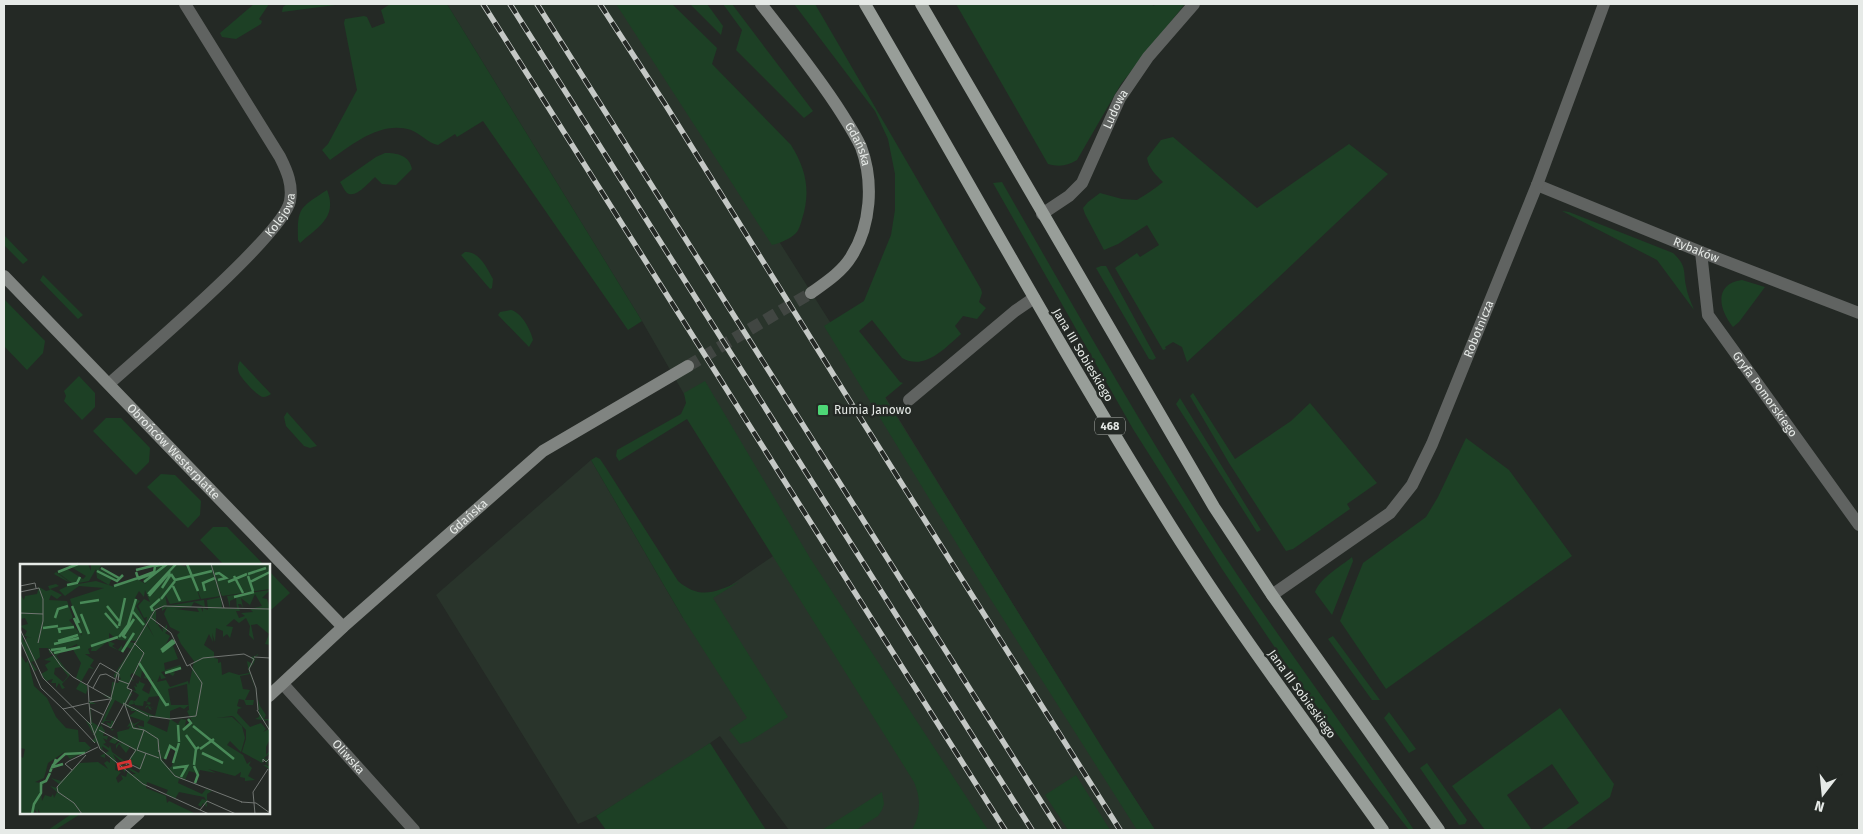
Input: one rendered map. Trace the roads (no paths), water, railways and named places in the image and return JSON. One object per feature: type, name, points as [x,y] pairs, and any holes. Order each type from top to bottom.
[{"type":"main road","name":"Gdańska","points":[[762,4],[836,104],[860,146],[869,179],[866,222],[851,258],[827,282],[812,292]]},
{"type":"main road","name":"Jana III Sobieskiego","points":[[865,4],[1034,298],[1163,514],[1250,644],[1383,830]]},
{"type":"main road","points":[[921,4],[1214,507],[1272,594],[1439,830]]},
{"type":"main road","name":"Obrońców Westerplatte","points":[[4,276],[343,627]]},
{"type":"main road","name":"Gdańska","points":[[270,695],[343,627],[543,452],[688,366]]},
{"type":"main road","points":[[120,830],[138,814]]},
{"type":"street","name":"Kolejowa","points":[[109,384],[240,264],[275,227],[286,213],[290,201],[291,186],[280,157],[185,4]]},
{"type":"street","name":"Ludowa","points":[[1042,214],[1069,196],[1082,183],[1120,98],[1148,57],[1194,4]]},
{"type":"street","name":"Robotnicza","points":[[1272,594],[1390,513],[1412,485],[1432,444],[1537,185],[1604,4]]},
{"type":"street","name":"Rybaków","points":[[1537,185],[1701,252],[1859,312]]},
{"type":"street","name":"Gryfa Pomorskiego","points":[[1701,252],[1708,315],[1859,525]]},
{"type":"street","points":[[909,400],[1015,311],[1034,298]]},
{"type":"street","name":"Oliwska","points":[[283,684],[414,830]]},
{"type":"tunnel","points":[[688,366],[811,293]]},
{"type":"railway","points":[[483,4],[1005,830]]},
{"type":"railway","points":[[510,4],[1032,830]]},
{"type":"railway","points":[[537,4],[1059,830]]},
{"type":"railway","points":[[600,4],[665,104],[1120,830]]},
{"type":"place","name":"Rumia Janowo","points":[[823,410]]}]
